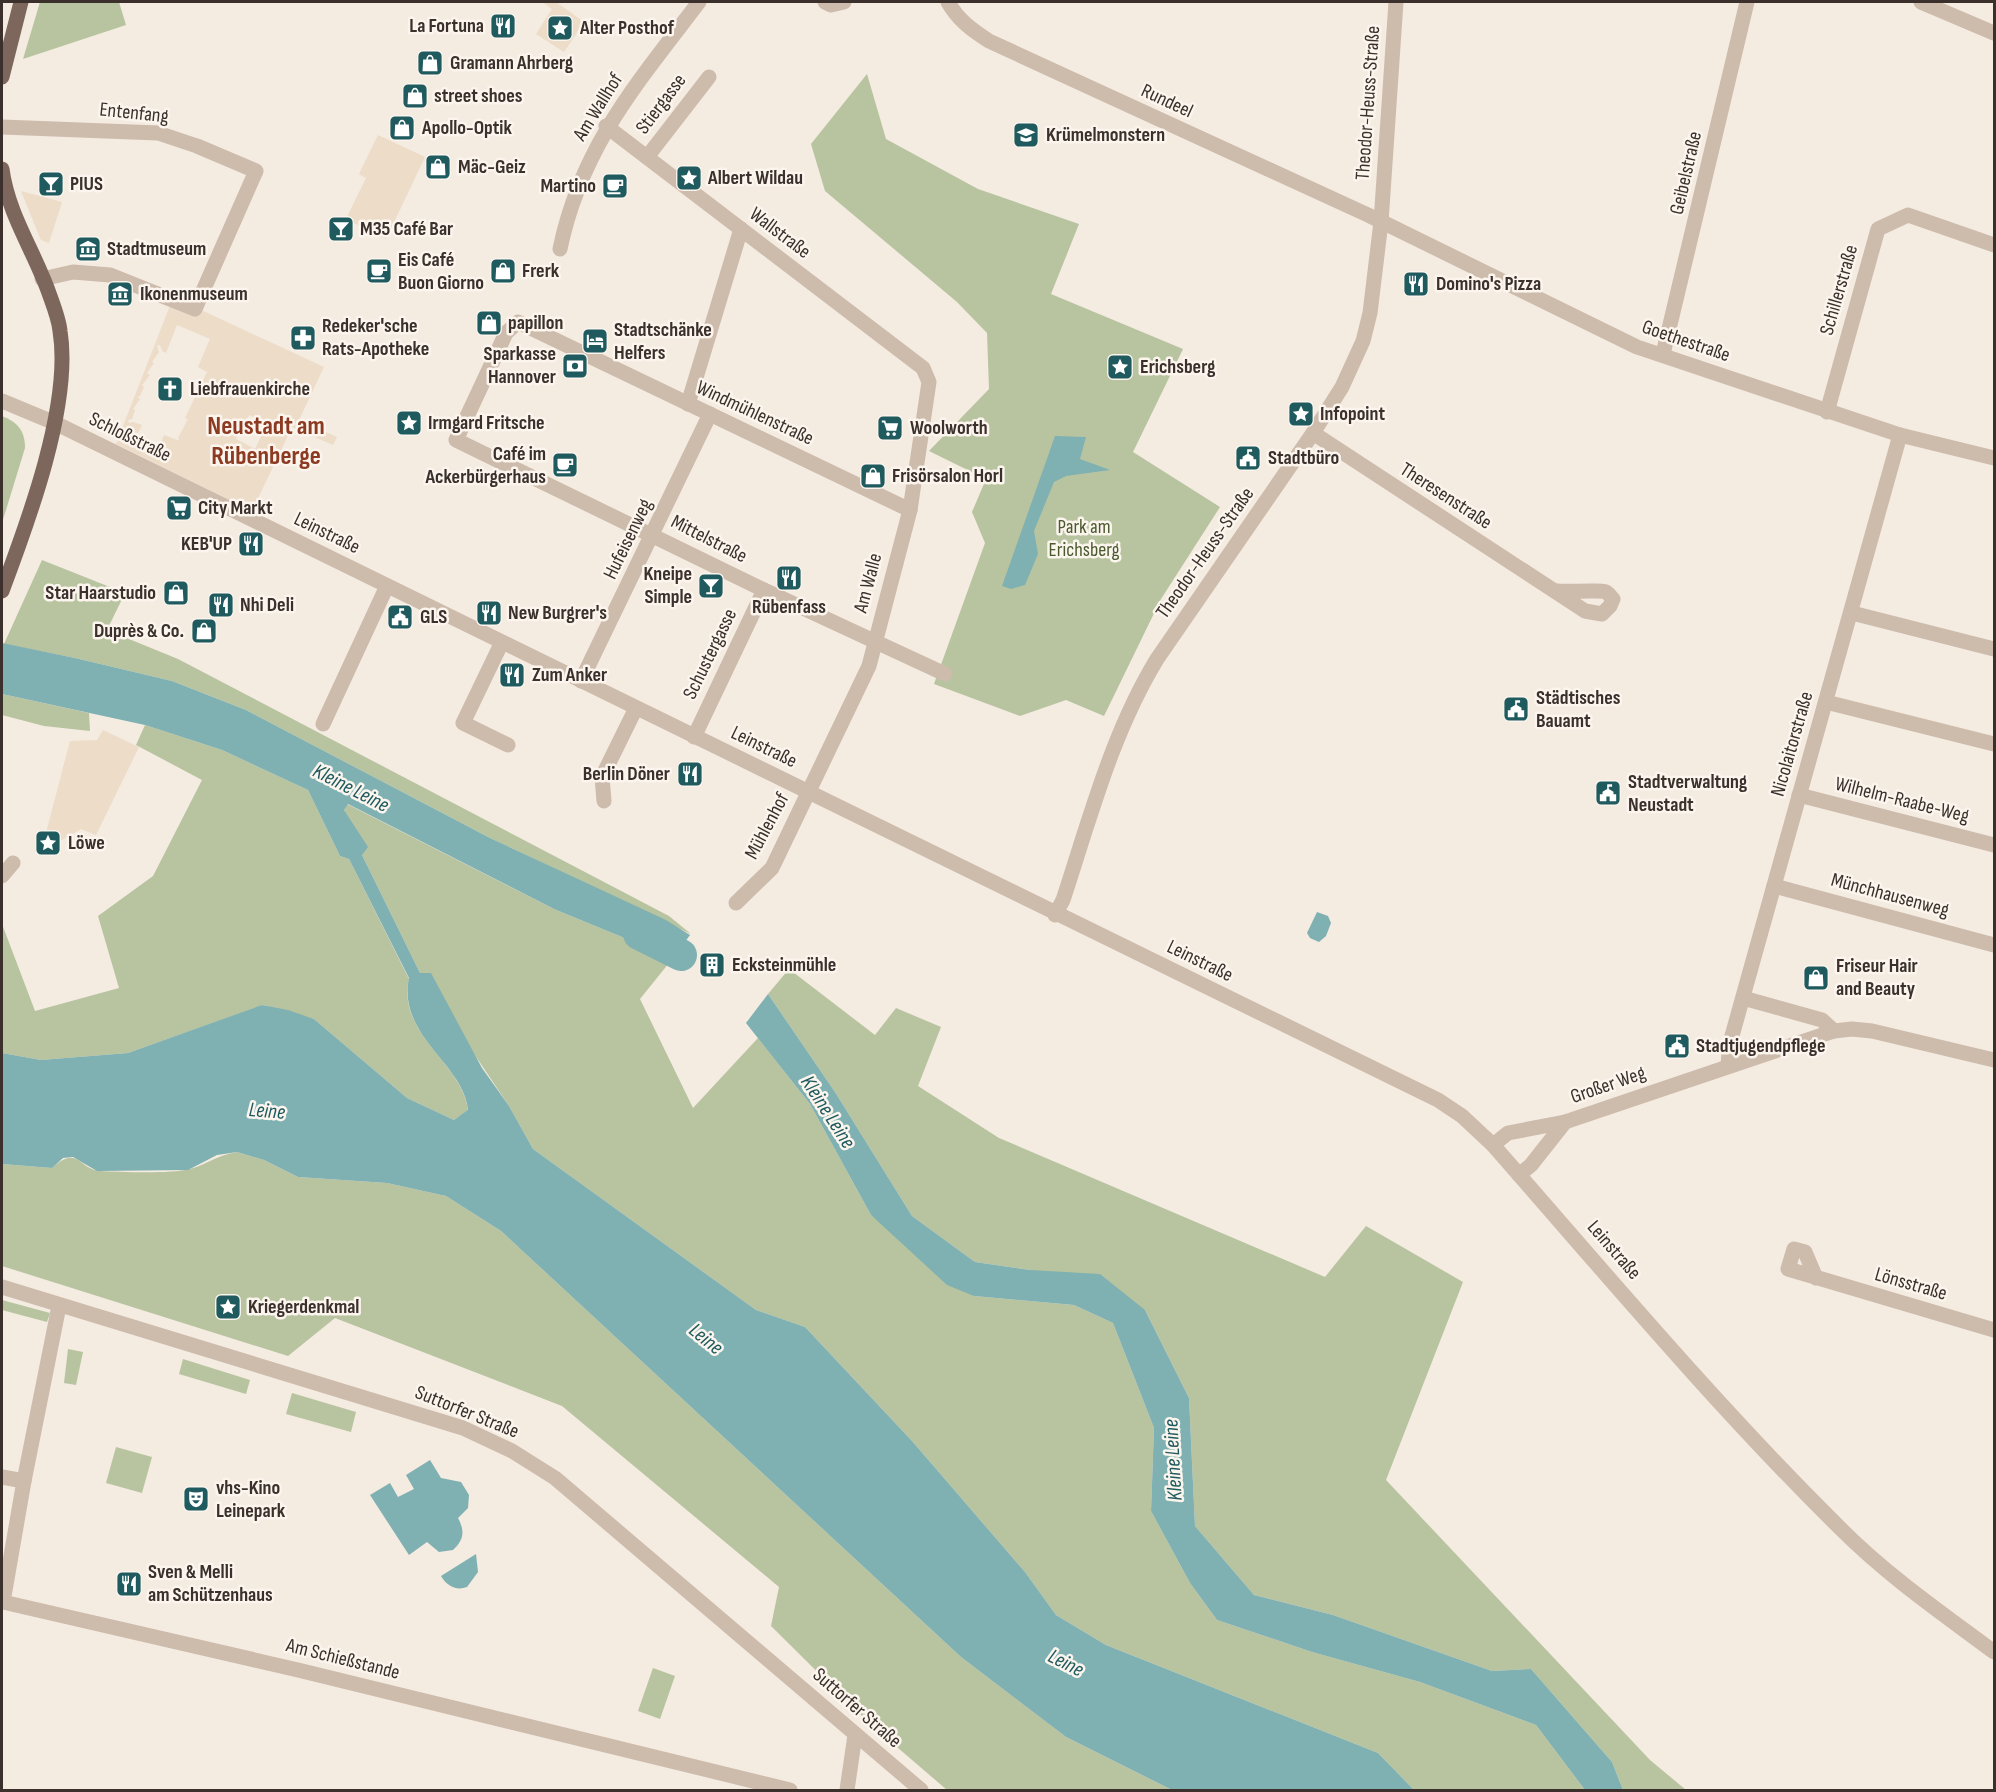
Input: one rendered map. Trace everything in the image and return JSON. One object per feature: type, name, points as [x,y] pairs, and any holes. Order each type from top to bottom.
[{"type":"main road","points":[[2,78],[21,2]]},
{"type":"main road","points":[[2,169],[20,229],[42,279],[61,332],[59,391],[55,423],[2,591]]},
{"type":"street","name":"Am Wallhof","points":[[560,249],[568,209],[606,126],[699,2]]},
{"type":"street","points":[[825,2],[831,5],[844,2]]},
{"type":"street","name":"Rundeel","points":[[948,2],[955,15],[971,29],[989,40],[1381,222]]},
{"type":"street","name":"Theodor-Heuss-Straße","points":[[1055,915],[1063,900],[1108,763],[1134,698],[1157,659],[1313,433],[1342,387],[1363,341],[1370,312],[1381,222],[1396,2]]},
{"type":"street","name":"Geibelstraße","points":[[1663,354],[1747,2]]},
{"type":"street","points":[[1921,2],[1995,33]]},
{"type":"street","name":"Stiergasse","points":[[647,157],[709,77]]},
{"type":"street","name":"Wallstraße","points":[[606,126],[927,374]]},
{"type":"street","name":"Entenfang","points":[[2,127],[158,133],[197,146],[256,171],[195,309],[110,275],[73,272],[42,279]]},
{"type":"street","name":"Schillerstraße","points":[[1827,412],[1878,230],[1908,215],[1995,245]]},
{"type":"street","name":"Goethestraße","points":[[1381,222],[1637,348],[1663,354],[1827,412],[1900,435],[1995,458]]},
{"type":"street","points":[[688,404],[741,229]]},
{"type":"street","name":"Windmühlenstraße","points":[[456,440],[506,333],[518,322],[910,510]]},
{"type":"street","name":"Am Walle","points":[[809,793],[869,666],[910,510],[929,382],[927,374]]},
{"type":"street","name":"Schloßstraße","points":[[2,401],[55,423],[238,513]]},
{"type":"street","name":"Hufeisenweg","points":[[581,681],[710,414]]},
{"type":"street","name":"Theresenstraße","points":[[1313,433],[1557,591]]},
{"type":"street","name":"Nicolaitorstraße","points":[[1728,1065],[1730,1043],[1900,435]]},
{"type":"street","name":"Mittelstraße","points":[[456,440],[764,590],[945,674]]},
{"type":"street","name":"Leinstraße","points":[[238,513],[1055,915],[1411,1085],[1462,1116],[1493,1145],[1742,1426],[1842,1531],[1916,1593],[1995,1652]]},
{"type":"street","points":[[323,724],[387,586]]},
{"type":"street","name":"Schustergasse","points":[[694,736],[764,590]]},
{"type":"street","points":[[1852,613],[1995,649]]},
{"type":"street","points":[[502,642],[463,723],[508,745]]},
{"type":"street","points":[[1826,702],[1995,744]]},
{"type":"street","points":[[604,801],[602,777],[636,708]]},
{"type":"street","name":"Mühlenhof","points":[[736,903],[772,868],[809,793]]},
{"type":"street","name":"Wilhelm-Raabe-Weg","points":[[1799,795],[1995,845]]},
{"type":"street","points":[[2,876],[13,863]]},
{"type":"street","name":"Münchhausenweg","points":[[1774,886],[1995,945]]},
{"type":"street","points":[[1743,998],[1822,1020],[1834,1031]]},
{"type":"street","name":"Großer Weg","points":[[1493,1145],[1508,1133],[1565,1122],[1834,1031],[1852,1029],[1872,1031],[1995,1060]]},
{"type":"street","name":"Großer Weg","points":[[1519,1175],[1531,1165],[1565,1122]]},
{"type":"street","name":"Lönsstraße","points":[[1816,1278],[1995,1330]]},
{"type":"street","name":"Suttorfer Straße","points":[[2,1287],[358,1394],[463,1428],[512,1451],[555,1478],[921,1791]]},
{"type":"street","points":[[2,1477],[24,1481],[59,1306]]},
{"type":"street","name":"Am Schießstande","points":[[24,1481],[3,1602],[310,1673],[790,1791]]},
{"type":"street","points":[[847,1791],[855,1735]]},
{"type":"green space","points":[[40,2],[119,2],[126,25],[23,59]]},
{"type":"green space","name":"Park am Erichsberg","points":[[867,74],[886,139],[978,189],[1079,224],[1051,294],[1183,349],[1133,452],[1220,507],[1161,599],[1104,716],[1066,700],[1020,716],[934,684],[985,543],[972,512],[986,479],[929,451],[989,389],[987,333],[957,302],[825,191],[811,144]]},
{"type":"green space","points":[[2,416],[12,421],[22,432],[25,448],[2,523]]},
{"type":"green space","points":[[42,560],[125,593],[107,630],[178,659],[669,916],[691,934],[490,838],[246,710],[172,681],[4,644]]},
{"type":"green space","points":[[2,694],[89,713],[90,731],[44,726],[2,715]]},
{"type":"green space","points":[[145,725],[222,750],[308,790],[340,856],[349,859],[409,979],[408,999],[412,1016],[421,1033],[455,1078],[464,1094],[468,1111],[454,1120],[407,1098],[314,1019],[263,1005],[128,1053],[41,1060],[2,1053],[2,924],[35,1011],[119,988],[98,916],[153,876],[202,780],[136,745]]},
{"type":"green space","points":[[347,804],[554,909],[673,958],[640,999],[693,1108],[758,1038],[810,1104],[871,1215],[974,1296],[1074,1305],[1113,1323],[1154,1428],[1151,1511],[1190,1583],[1217,1620],[1312,1652],[1420,1682],[1536,1725],[1585,1790],[1414,1790],[1378,1753],[1106,1645],[1056,1615],[1025,1572],[912,1441],[805,1327],[756,1310],[533,1149],[509,1106],[420,973],[362,855],[344,810]]},
{"type":"green space","points":[[789,969],[875,1035],[896,1008],[941,1027],[918,1086],[999,1138],[1325,1277],[1366,1226],[1463,1282],[1386,1480],[1650,1760],[1686,1790],[1623,1790],[1612,1762],[1531,1669],[1492,1671],[1333,1615],[1254,1595],[1195,1526],[1189,1398],[1145,1310],[1030,1270],[975,1262],[912,1216],[835,1092],[768,994]]},
{"type":"green space","points":[[237,1152],[264,1160],[298,1177],[387,1183],[446,1196],[501,1231],[961,1657],[1066,1737],[1172,1790],[947,1790],[869,1723],[771,1626],[779,1587],[562,1406],[335,1318],[288,1356],[2,1266],[2,1164],[52,1168],[61,1161],[73,1158],[93,1170],[171,1172],[190,1169]]},
{"type":"green space","points":[[2,1300],[50,1313],[47,1322],[2,1310]]},
{"type":"green space","points":[[68,1349],[83,1352],[76,1385],[64,1383]]},
{"type":"green space","points":[[183,1359],[250,1380],[246,1394],[179,1374]]},
{"type":"green space","points":[[292,1393],[356,1412],[351,1432],[286,1414]]},
{"type":"green space","points":[[116,1447],[152,1457],[142,1493],[106,1483]]},
{"type":"green space","points":[[653,1668],[675,1676],[660,1719],[638,1711]]},
{"type":"shaded area","name":"Alter Posthof","points":[[542,2],[556,2],[584,22],[564,52],[536,34],[552,9]]},
{"type":"shaded area","points":[[378,135],[425,157],[386,239],[346,219],[366,178],[359,174]]},
{"type":"shaded area","points":[[21,191],[62,202],[49,243],[41,240]]},
{"type":"shaded area","points":[[171,303],[199,309],[324,367],[299,420],[337,437],[333,445],[292,427],[252,511],[116,444]],"holes":[[[177,325],[210,339],[198,367],[207,372],[185,418],[188,419],[178,438],[180,441],[164,435],[161,442],[163,446],[152,446],[150,450],[143,443],[140,446],[141,441],[138,436],[133,435],[134,432],[138,433],[142,425],[129,423],[128,420],[132,419],[135,410],[133,409],[140,399],[137,397],[140,396],[144,387],[142,385],[150,375],[147,373],[159,352],[157,346],[160,345],[162,351],[166,353]],[[249,415],[267,424],[255,449],[236,439]]]},
{"type":"shaded area","points":[[103,730],[139,747],[96,835],[81,829],[41,852],[70,741],[97,740]]},
{"type":"water","points":[[1055,436],[1086,437],[1080,459],[1110,470],[1066,476],[1054,482],[1034,531],[1038,554],[1025,585],[1011,589],[1002,586]]},
{"type":"water","name":"Leine","points":[[2,643],[172,681],[246,710],[490,838],[666,920],[690,935],[673,958],[554,909],[348,804],[344,810],[368,847],[362,855],[420,973],[431,973],[482,1068],[509,1106],[533,1149],[756,1310],[805,1327],[912,1441],[1025,1572],[1056,1615],[1106,1645],[1378,1753],[1414,1790],[1172,1790],[1066,1737],[961,1657],[501,1231],[446,1196],[387,1183],[298,1177],[264,1160],[237,1152],[217,1155],[188,1170],[97,1171],[73,1157],[63,1158],[52,1168],[2,1164],[2,1053],[41,1060],[128,1053],[262,1005],[288,1010],[314,1019],[407,1098],[454,1120],[468,1110],[464,1094],[455,1078],[421,1033],[413,1017],[408,998],[409,978],[349,859],[340,856],[308,790],[222,750],[145,725],[2,694]]},
{"type":"water","points":[[1317,912],[1328,916],[1331,923],[1326,936],[1319,942],[1310,938],[1307,933]]},
{"type":"water","points":[[768,994],[835,1092],[912,1216],[975,1262],[1030,1270],[1100,1274],[1145,1310],[1189,1398],[1195,1526],[1254,1595],[1333,1615],[1492,1671],[1531,1669],[1612,1762],[1623,1790],[1585,1790],[1536,1725],[1420,1682],[1312,1652],[1217,1620],[1190,1583],[1151,1511],[1154,1428],[1113,1323],[1074,1305],[974,1296],[947,1285],[871,1215],[810,1104],[746,1023]]},
{"type":"water","points":[[430,1460],[441,1478],[461,1482],[469,1495],[468,1508],[458,1518],[462,1527],[462,1535],[453,1550],[439,1552],[427,1542],[409,1555],[370,1495],[390,1483],[398,1497],[414,1489],[406,1475]]},
{"type":"water","points":[[476,1554],[478,1572],[467,1587],[456,1588],[443,1580],[441,1576]]},
{"type":"waterway","name":"Kleine Leine","points":[[639,934],[681,955]]},
{"type":"place","name":"La Fortuna","points":[[503,26]]},
{"type":"place","name":"Alter Posthof","points":[[560,28]]},
{"type":"place","name":"Gramann Ahrberg","points":[[430,63]]},
{"type":"place","name":"street shoes","points":[[415,96]]},
{"type":"place","name":"Apollo-Optik","points":[[402,128]]},
{"type":"place","name":"Krümelmonstern","points":[[1026,135]]},
{"type":"place","name":"Mäc-Geiz","points":[[438,167]]},
{"type":"place","name":"Albert Wildau","points":[[689,178]]},
{"type":"place","name":"PIUS","points":[[51,184]]},
{"type":"place","name":"Martino","points":[[615,186]]},
{"type":"place","name":"M35 Café Bar","points":[[341,229]]},
{"type":"place","name":"Stadtmuseum","points":[[88,249]]},
{"type":"place","name":"Eis Café Buon Giorno","points":[[379,271]]},
{"type":"place","name":"Frerk","points":[[503,271]]},
{"type":"place","name":"Domino's Pizza","points":[[1416,284]]},
{"type":"place","name":"Ikonenmuseum","points":[[120,294]]},
{"type":"place","name":"papillon","points":[[489,323]]},
{"type":"place","name":"Redeker'sche Rats-Apotheke","points":[[303,338]]},
{"type":"place","name":"Stadtschänke Helfers","points":[[595,341]]},
{"type":"place","name":"Sparkasse Hannover","points":[[575,366]]},
{"type":"place","name":"Erichsberg","points":[[1120,367]]},
{"type":"place","name":"Liebfrauenkirche","points":[[170,389]]},
{"type":"place","name":"Infopoint","points":[[1301,414]]},
{"type":"place","name":"Irmgard Fritsche","points":[[409,423]]},
{"type":"place","name":"Woolworth","points":[[890,428]]},
{"type":"place","name":"Stadtbüro","points":[[1248,458]]},
{"type":"place","name":"Café im Ackerbürgerhaus","points":[[565,465]]},
{"type":"place","name":"Frisörsalon Horl","points":[[873,476]]},
{"type":"place","name":"City Markt","points":[[179,508]]},
{"type":"place","name":"KEB'UP","points":[[251,544]]},
{"type":"place","name":"Rübenfass","points":[[789,578]]},
{"type":"place","name":"Kneipe Simple","points":[[711,586]]},
{"type":"place","name":"Star Haarstudio","points":[[176,593]]},
{"type":"place","name":"Nhi Deli","points":[[221,605]]},
{"type":"place","name":"New Burgrer's","points":[[489,613]]},
{"type":"place","name":"GLS","points":[[400,617]]},
{"type":"place","name":"Duprès & Co.","points":[[204,631]]},
{"type":"place","name":"Zum Anker","points":[[512,675]]},
{"type":"place","name":"Städtisches Bauamt","points":[[1516,709]]},
{"type":"place","name":"Berlin Döner","points":[[690,774]]},
{"type":"place","name":"Stadtverwaltung Neustadt","points":[[1608,793]]},
{"type":"place","name":"Löwe","points":[[48,843]]},
{"type":"place","name":"Ecksteinmühle","points":[[712,965]]},
{"type":"place","name":"Friseur Hair and Beauty","points":[[1816,978]]},
{"type":"place","name":"Stadtjugendpflege","points":[[1677,1046]]},
{"type":"place","name":"Kriegerdenkmal","points":[[228,1307]]},
{"type":"place","name":"vhs-Kino Leinepark","points":[[196,1499]]},
{"type":"place","name":"Sven & Melli am Schützenhaus","points":[[129,1584]]},
{"type":"district","name":"Neustadt am Rübenberge","points":[[266,441]]}]
